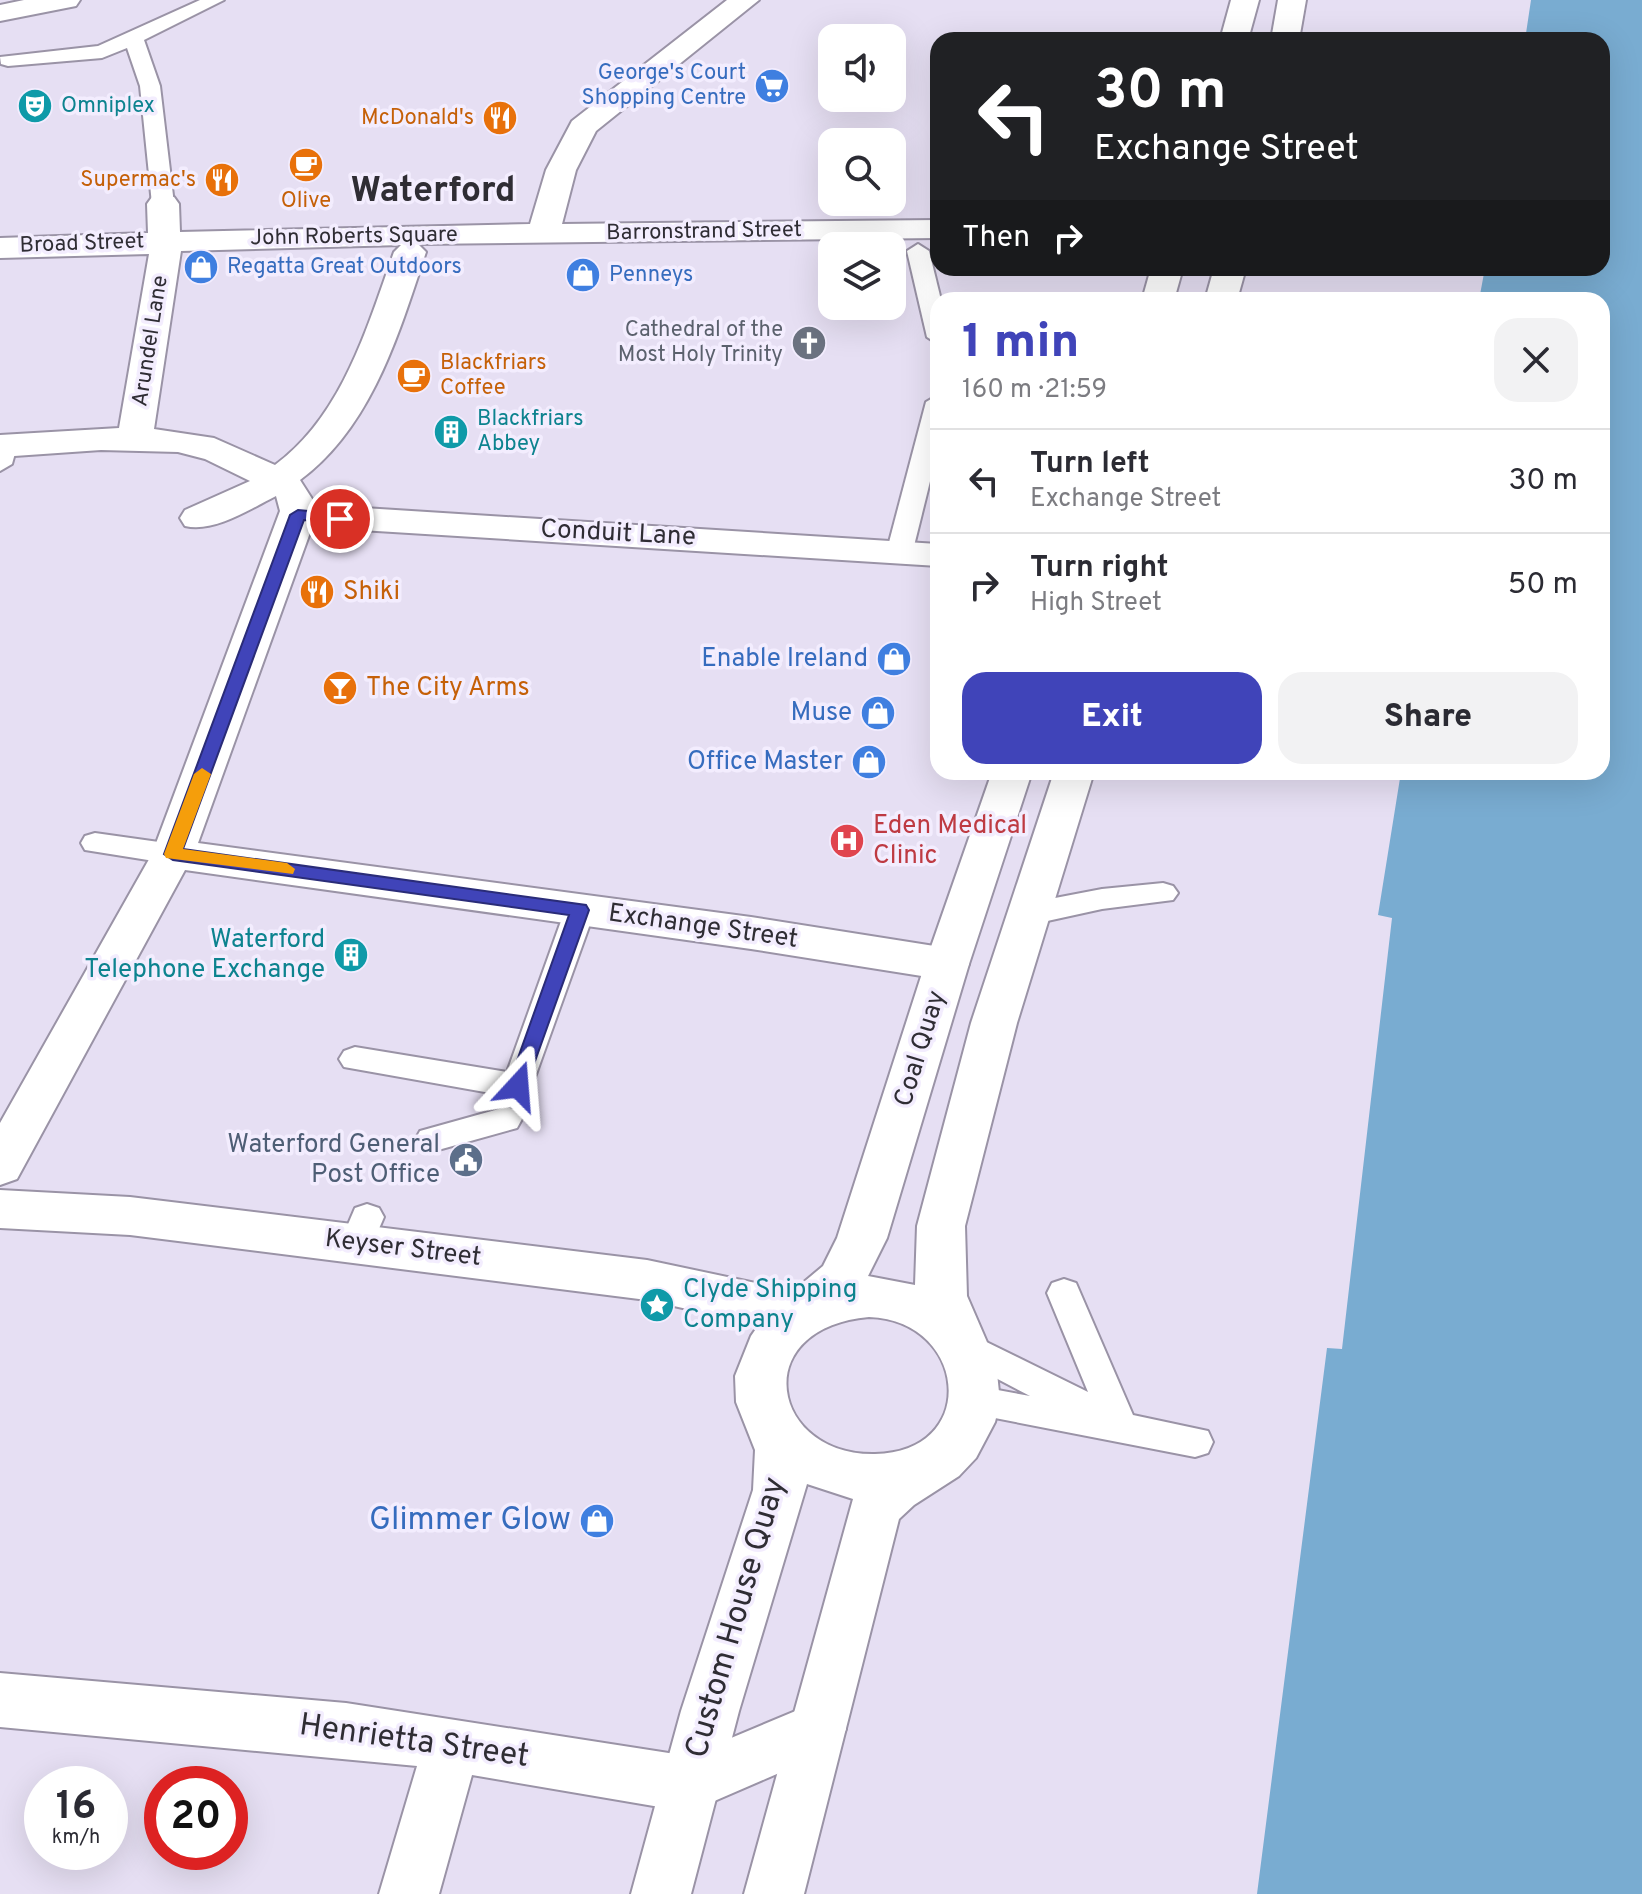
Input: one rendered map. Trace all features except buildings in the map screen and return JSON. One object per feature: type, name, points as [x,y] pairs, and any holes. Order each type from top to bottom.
[{"type":"street","points":[[0,13],[66,0]]},
{"type":"street","points":[[555,234],[561,170],[583,127],[745,0]]},
{"type":"street","points":[[1236,32],[1245,0]]},
{"type":"street","points":[[1286,32],[1292,0]]},
{"type":"street","name":"Arundel Lane","points":[[134,441],[164,241],[163,204]]},
{"type":"street","name":"Barronstrand Street","points":[[555,234],[924,236]]},
{"type":"street","name":"John Roberts Square","points":[[164,241],[555,234]]},
{"type":"street","name":"Broad Street","points":[[0,248],[164,241]]},
{"type":"street","points":[[198,518],[277,480],[315,447],[340,415],[378,335],[410,252]]},
{"type":"street","points":[[0,1166],[173,854],[298,515],[299,499],[277,480],[204,447],[134,441],[2,452]]},
{"type":"street","name":"Conduit Lane","points":[[298,515],[930,554]]},
{"type":"street","name":"Coal Quay","points":[[805,1313],[841,1280],[862,1238],[947,964],[1009,780]]},
{"type":"street","points":[[774,1894],[874,1512],[894,1486],[938,1461],[970,1419],[976,1401],[974,1369],[940,1292],[941,1226],[994,1023],[1071,780]]},
{"type":"street","name":"Exchange Street","points":[[173,854],[947,964]]},
{"type":"street","name":"Keyser Street","points":[[0,1209],[362,1230],[647,1280],[805,1313]]},
{"type":"street","points":[[805,1313],[834,1300],[864,1296],[894,1299],[923,1309],[960,1341]]},
{"type":"street","name":"Custom House Quay","points":[[661,1894],[689,1784],[780,1490],[781,1450],[762,1402],[761,1376],[769,1351],[785,1328],[805,1313]]},
{"type":"street","points":[[772,1428],[791,1450],[845,1476],[892,1476],[938,1461]]},
{"type":"street","name":"Henrietta Street","points":[[0,1700],[160,1711],[452,1744],[689,1784]]},
{"type":"street","points":[[689,1784],[817,1729]]},
{"type":"street","points":[[409,1894],[452,1744]]},
{"type":"lane","points":[[8,60],[90,54],[134,39],[215,0]]},
{"type":"lane","points":[[134,39],[150,86],[163,204]]},
{"type":"lane","points":[[924,236],[932,292]]},
{"type":"lane","points":[[900,550],[930,433]]},
{"type":"lane","points":[[95,843],[173,854]]},
{"type":"lane","points":[[1029,914],[1102,899],[1163,893]]},
{"type":"lane","points":[[355,1059],[518,1086],[580,910]]},
{"type":"lane","points":[[431,1140],[506,1119]]},
{"type":"lane","points":[[1064,1293],[1120,1426]]},
{"type":"lane","points":[[960,1341],[1120,1426]]},
{"type":"lane","points":[[976,1401],[1195,1442]]},
{"type":"water","points":[[1531,0],[1642,0],[1642,1894],[1257,1894],[1327,1348],[1342,1349],[1392,918],[1378,915],[1400,780],[1610,780],[1610,292],[1480,292],[1484,276],[1610,276],[1610,32],[1526,32]]},
{"type":"slow traffic","points":[[202,774],[173,854],[287,869]]},
{"type":"place","name":"George's Court Shopping Centre","points":[[772,86]]},
{"type":"place","name":"Omniplex","points":[[35,106]]},
{"type":"place","name":"McDonald's","points":[[500,118]]},
{"type":"place","name":"Olive","points":[[306,165]]},
{"type":"place","name":"Supermac's","points":[[222,180]]},
{"type":"place","name":"Regatta Great Outdoors","points":[[201,267]]},
{"type":"place","name":"Penneys","points":[[583,275]]},
{"type":"place","name":"Cathedral of the Most Holy Trinity","points":[[809,343]]},
{"type":"place","name":"Blackfriars Coffee","points":[[414,376]]},
{"type":"place","name":"Blackfriars Abbey","points":[[451,432]]},
{"type":"place","name":"Shiki","points":[[317,592]]},
{"type":"place","name":"Enable Ireland","points":[[894,659]]},
{"type":"place","name":"The City Arms","points":[[340,688]]},
{"type":"place","name":"Muse","points":[[878,713]]},
{"type":"place","name":"Office Master","points":[[869,762]]},
{"type":"place","name":"Eden Medical Clinic","points":[[847,841]]},
{"type":"place","name":"Waterford Telephone Exchange","points":[[351,955]]},
{"type":"place","name":"Waterford General Post Office","points":[[466,1160]]},
{"type":"place","name":"Clyde Shipping Company","points":[[657,1305]]},
{"type":"place","name":"Glimmer Glow","points":[[597,1521]]},
{"type":"district","name":"Waterford","points":[[433,192]]},
{"type":"route","points":[[340,519],[298,515],[173,854],[580,910],[518,1086]]}]
